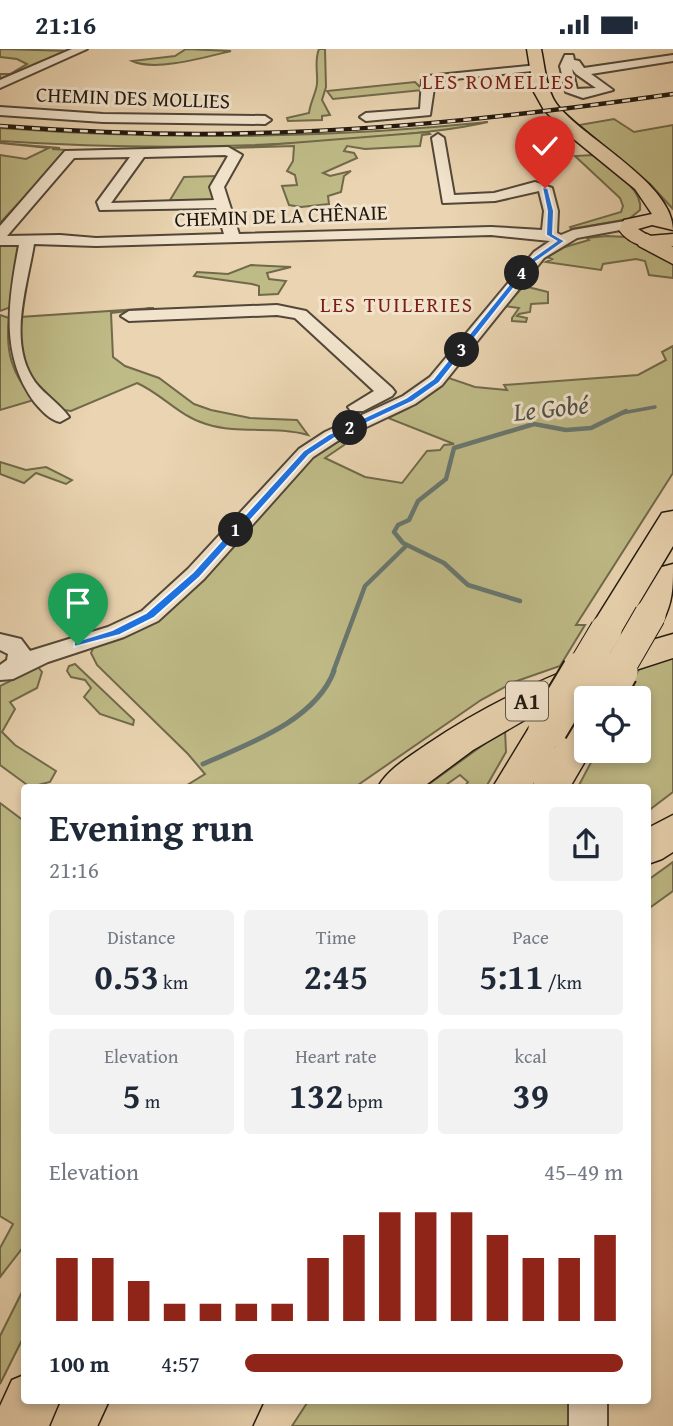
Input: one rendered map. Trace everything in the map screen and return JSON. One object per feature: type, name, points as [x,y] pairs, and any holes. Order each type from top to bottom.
[{"type":"highway","points":[[638,230],[673,257]]},
{"type":"highway","points":[[514,784],[673,520]]},
{"type":"highway","points":[[610,686],[673,574]]},
{"type":"highway","name":"A1","points":[[401,784],[449,748],[518,706],[607,666],[673,646]]},
{"type":"highway","points":[[553,784],[574,748]]},
{"type":"highway","points":[[651,846],[673,831]]},
{"type":"highway","points":[[20,1426],[30,1404]]},
{"type":"highway","points":[[127,1426],[141,1404]]},
{"type":"highway","points":[[175,1426],[188,1404]]},
{"type":"highway","points":[[220,1426],[234,1404]]},
{"type":"main road","points":[[534,49],[541,92],[552,111],[636,181],[670,223]]},
{"type":"main road","points":[[638,230],[652,204]]},
{"type":"main road","points":[[638,230],[670,223]]},
{"type":"main road","points":[[638,230],[673,240]]},
{"type":"street","name":"CHEMIN DES MOLLIES","points":[[0,84],[81,49]]},
{"type":"street","points":[[575,64],[673,58]]},
{"type":"street","points":[[366,117],[426,112],[428,80],[432,78],[538,68]]},
{"type":"street","name":"CHEMIN DES MOLLIES","points":[[0,111],[103,118],[265,120]]},
{"type":"street","points":[[438,138],[448,200],[495,197],[536,186],[545,188],[555,238]]},
{"type":"street","points":[[0,235],[68,156],[79,152],[233,152],[235,155],[217,185],[233,239]]},
{"type":"street","points":[[141,153],[104,202],[105,207],[223,204]]},
{"type":"street","points":[[330,431],[397,407],[436,381],[531,263],[555,238],[638,230]]},
{"type":"street","name":"CHEMIN DE LA CHÊNAIE","points":[[0,241],[96,242],[470,231],[555,238]]},
{"type":"street","points":[[27,240],[13,348],[22,377],[60,417]]},
{"type":"street","points":[[6,672],[65,647],[125,628],[162,607],[197,575],[294,463],[330,431],[386,392],[300,314],[276,310],[129,316]]},
{"type":"street","points":[[4,642],[65,647]]},
{"type":"street","points":[[4,642],[18,648],[20,659],[6,672]]},
{"type":"street","points":[[588,1404],[588,1426]]},
{"type":"shaded area","points":[[0,49],[73,51],[0,83],[0,74],[10,74],[27,64],[17,59],[0,57]]},
{"type":"shaded area","points":[[186,49],[231,51],[167,64],[142,64],[132,61],[175,56]]},
{"type":"shaded area","points":[[319,49],[325,49],[326,87],[322,100],[330,115],[322,116],[322,120],[288,121],[287,118],[309,113],[317,84],[316,62]]},
{"type":"shaded area","points":[[415,82],[423,90],[333,99],[327,91]]},
{"type":"shaded area","points":[[614,119],[634,132],[673,125],[673,209],[650,184],[579,125]]},
{"type":"shaded area","points":[[488,122],[412,134],[229,146],[0,141],[0,128],[122,135],[244,136],[366,132]]},
{"type":"shaded area","points":[[428,132],[430,134],[422,135],[420,146],[365,149],[347,146],[344,151],[354,153],[357,158],[323,173],[330,176],[351,171],[344,176],[341,192],[328,196],[329,204],[301,207],[289,205],[282,186],[297,185],[295,175],[287,171],[293,161],[294,146],[229,148]]},
{"type":"shaded area","points":[[0,143],[60,148],[52,149],[68,150],[0,223],[0,155],[26,159],[49,148]]},
{"type":"shaded area","points":[[593,155],[631,186],[640,202],[640,210],[629,219],[571,229],[570,227],[621,212],[623,206],[620,198],[575,156]]},
{"type":"shaded area","points":[[217,176],[216,198],[213,201],[167,205],[184,177]]},
{"type":"shaded area","points":[[626,237],[673,263],[673,278],[649,275],[645,261],[636,259],[603,264],[601,270],[546,262],[552,259],[547,257],[565,247],[589,240],[587,238]]},
{"type":"shaded area","points":[[0,243],[19,244],[11,307],[0,311]]},
{"type":"shaded area","points":[[251,265],[291,267],[267,273],[269,279],[286,281],[278,294],[259,295],[259,286],[194,276],[197,272],[228,274]]},
{"type":"shaded area","points":[[524,286],[548,292],[548,303],[531,304],[530,312],[517,316],[527,318],[526,322],[512,321],[519,308],[505,306]]},
{"type":"shaded area","points":[[154,308],[111,313],[113,357],[125,366],[159,378],[194,404],[250,418],[297,420],[308,435],[232,429],[206,424],[187,416],[137,383],[71,411],[57,409],[40,389],[27,367],[20,344],[20,317]]},
{"type":"shaded area","points":[[0,315],[9,318],[9,352],[15,372],[34,400],[0,410]]},
{"type":"shaded area","points":[[673,346],[673,473],[576,625],[585,625],[560,666],[514,682],[481,700],[359,784],[189,784],[205,774],[97,665],[91,653],[94,646],[120,638],[314,453],[350,436],[344,445],[325,458],[365,477],[402,483],[427,451],[440,450],[444,445],[454,444],[388,418],[409,408],[449,378],[475,387],[507,390],[504,385],[638,375],[666,360],[662,352]]},
{"type":"shaded area","points":[[0,462],[26,470],[46,467],[72,480],[66,484],[36,473],[24,483],[0,474]]},
{"type":"shaded area","points":[[673,654],[673,792],[651,809],[651,784],[580,784],[591,763],[651,763],[651,686],[630,686],[641,665]]},
{"type":"shaded area","points":[[75,664],[134,720],[133,725],[100,714],[84,697],[91,688],[85,680],[71,677],[67,671],[69,666]]},
{"type":"shaded area","points":[[38,667],[42,672],[37,688],[10,702],[15,709],[2,732],[15,745],[56,771],[50,782],[26,784],[0,765],[0,686]]},
{"type":"shaded area","points":[[505,729],[506,752],[488,784],[466,784],[468,782],[460,775],[447,784],[429,784]]},
{"type":"shaded area","points":[[0,803],[21,819],[21,1250],[0,1277],[0,1248],[13,1224],[0,1216]]},
{"type":"shaded area","points":[[673,862],[673,891],[651,907],[651,878]]},
{"type":"shaded area","points":[[21,1294],[21,1342],[0,1384],[0,1336]]},
{"type":"shaded area","points":[[306,1404],[580,1404],[581,1426],[292,1426]]},
{"type":"waterway","name":"Le Gobé","points":[[622,413],[655,407]]},
{"type":"waterway","name":"Le Gobé","points":[[520,601],[468,585],[444,563],[403,543],[394,532],[398,525],[409,520],[418,501],[446,479],[454,448],[534,424],[566,430],[591,428],[626,411]]},
{"type":"waterway","points":[[333,672],[365,586],[406,546]]},
{"type":"waterway","points":[[203,764],[259,739],[296,717],[325,689],[334,671]]},
{"type":"railway","points":[[0,126],[159,134],[307,131],[464,120],[673,94]]},
{"type":"district","name":"LES ROMELLES","points":[[499,82]]},
{"type":"district","name":"LES TUILERIES","points":[[397,305]]},
{"type":"route","points":[[78,645],[116,632],[150,616],[197,575],[275,484],[306,453],[332,436],[397,407],[436,381],[449,368],[523,271],[539,255],[561,241],[549,235],[551,211],[545,188]]}]
